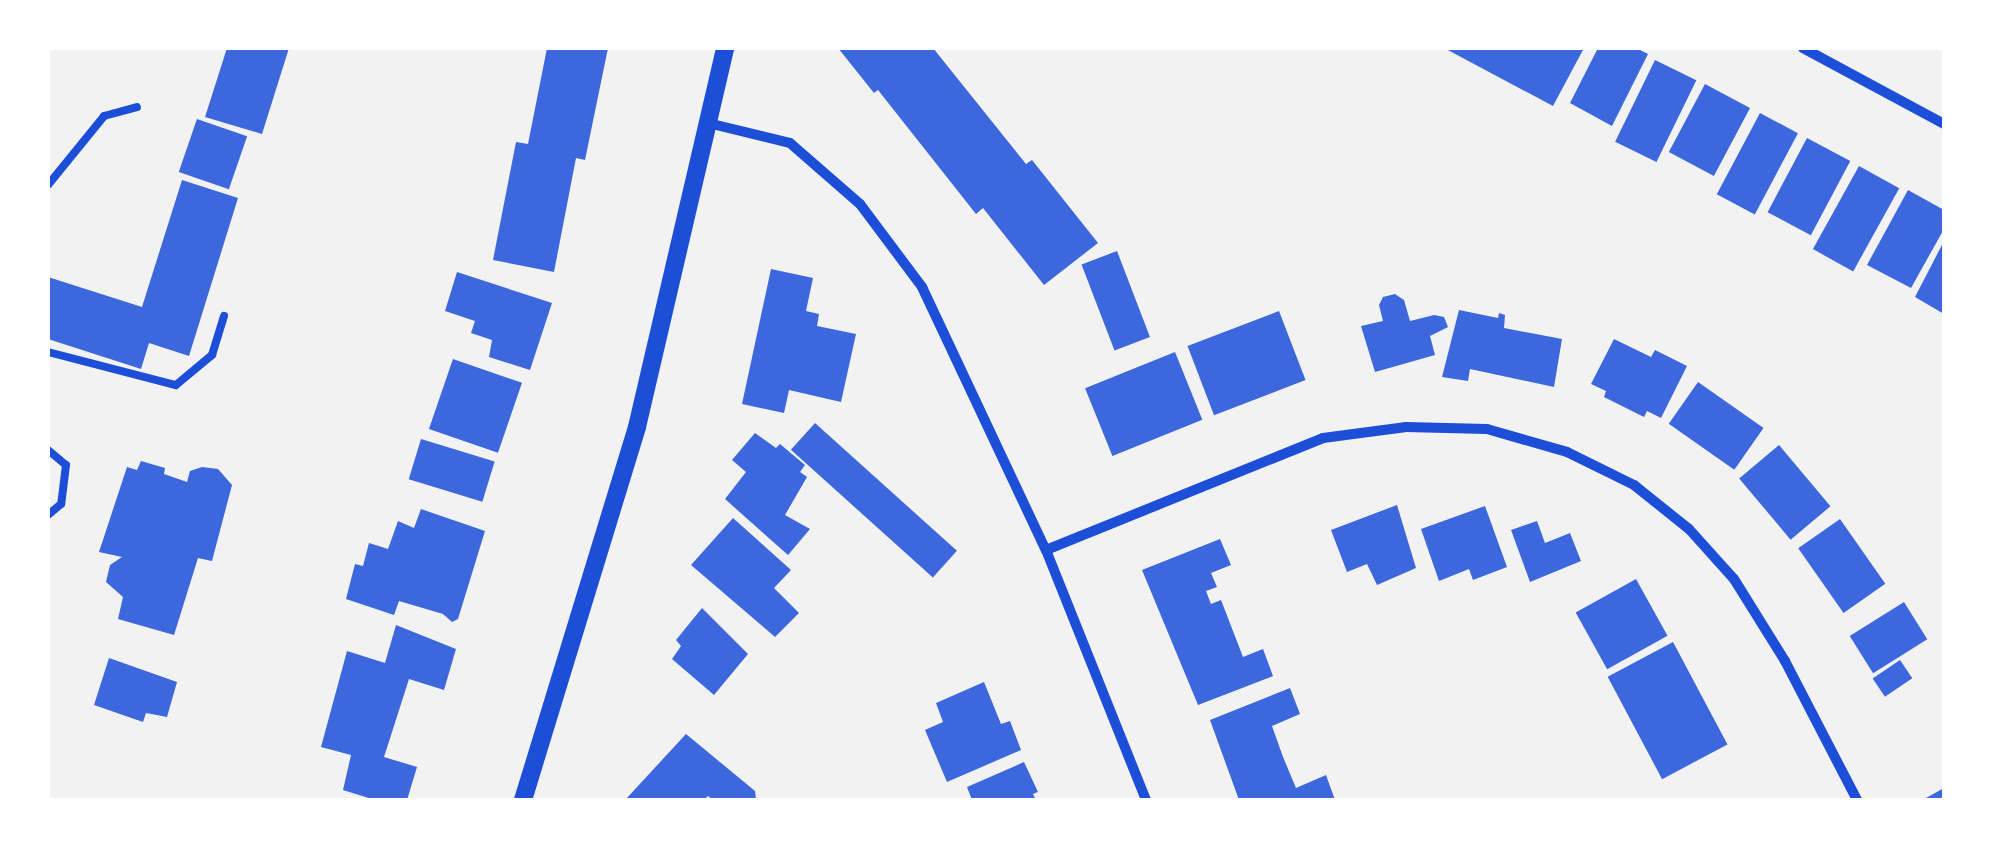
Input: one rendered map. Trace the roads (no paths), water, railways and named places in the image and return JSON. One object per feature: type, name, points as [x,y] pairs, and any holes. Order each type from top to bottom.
[{"type":"street","points":[[523,800],[637,427],[724,48]]},
{"type":"street","points":[[1803,48],[1944,124]]},
{"type":"street","points":[[708,123],[790,143],[860,204],[922,287],[1046,550],[1146,800]]},
{"type":"street","points":[[1046,550],[1323,438],[1406,427],[1487,429],[1567,452],[1634,485],[1689,529],[1734,579],[1785,662],[1857,800]]},
{"type":"lane","points":[[48,186],[104,116],[137,107]]},
{"type":"lane","points":[[48,352],[176,385],[212,355],[224,316]]},
{"type":"lane","points":[[48,450],[66,465],[62,504],[48,515]]}]
